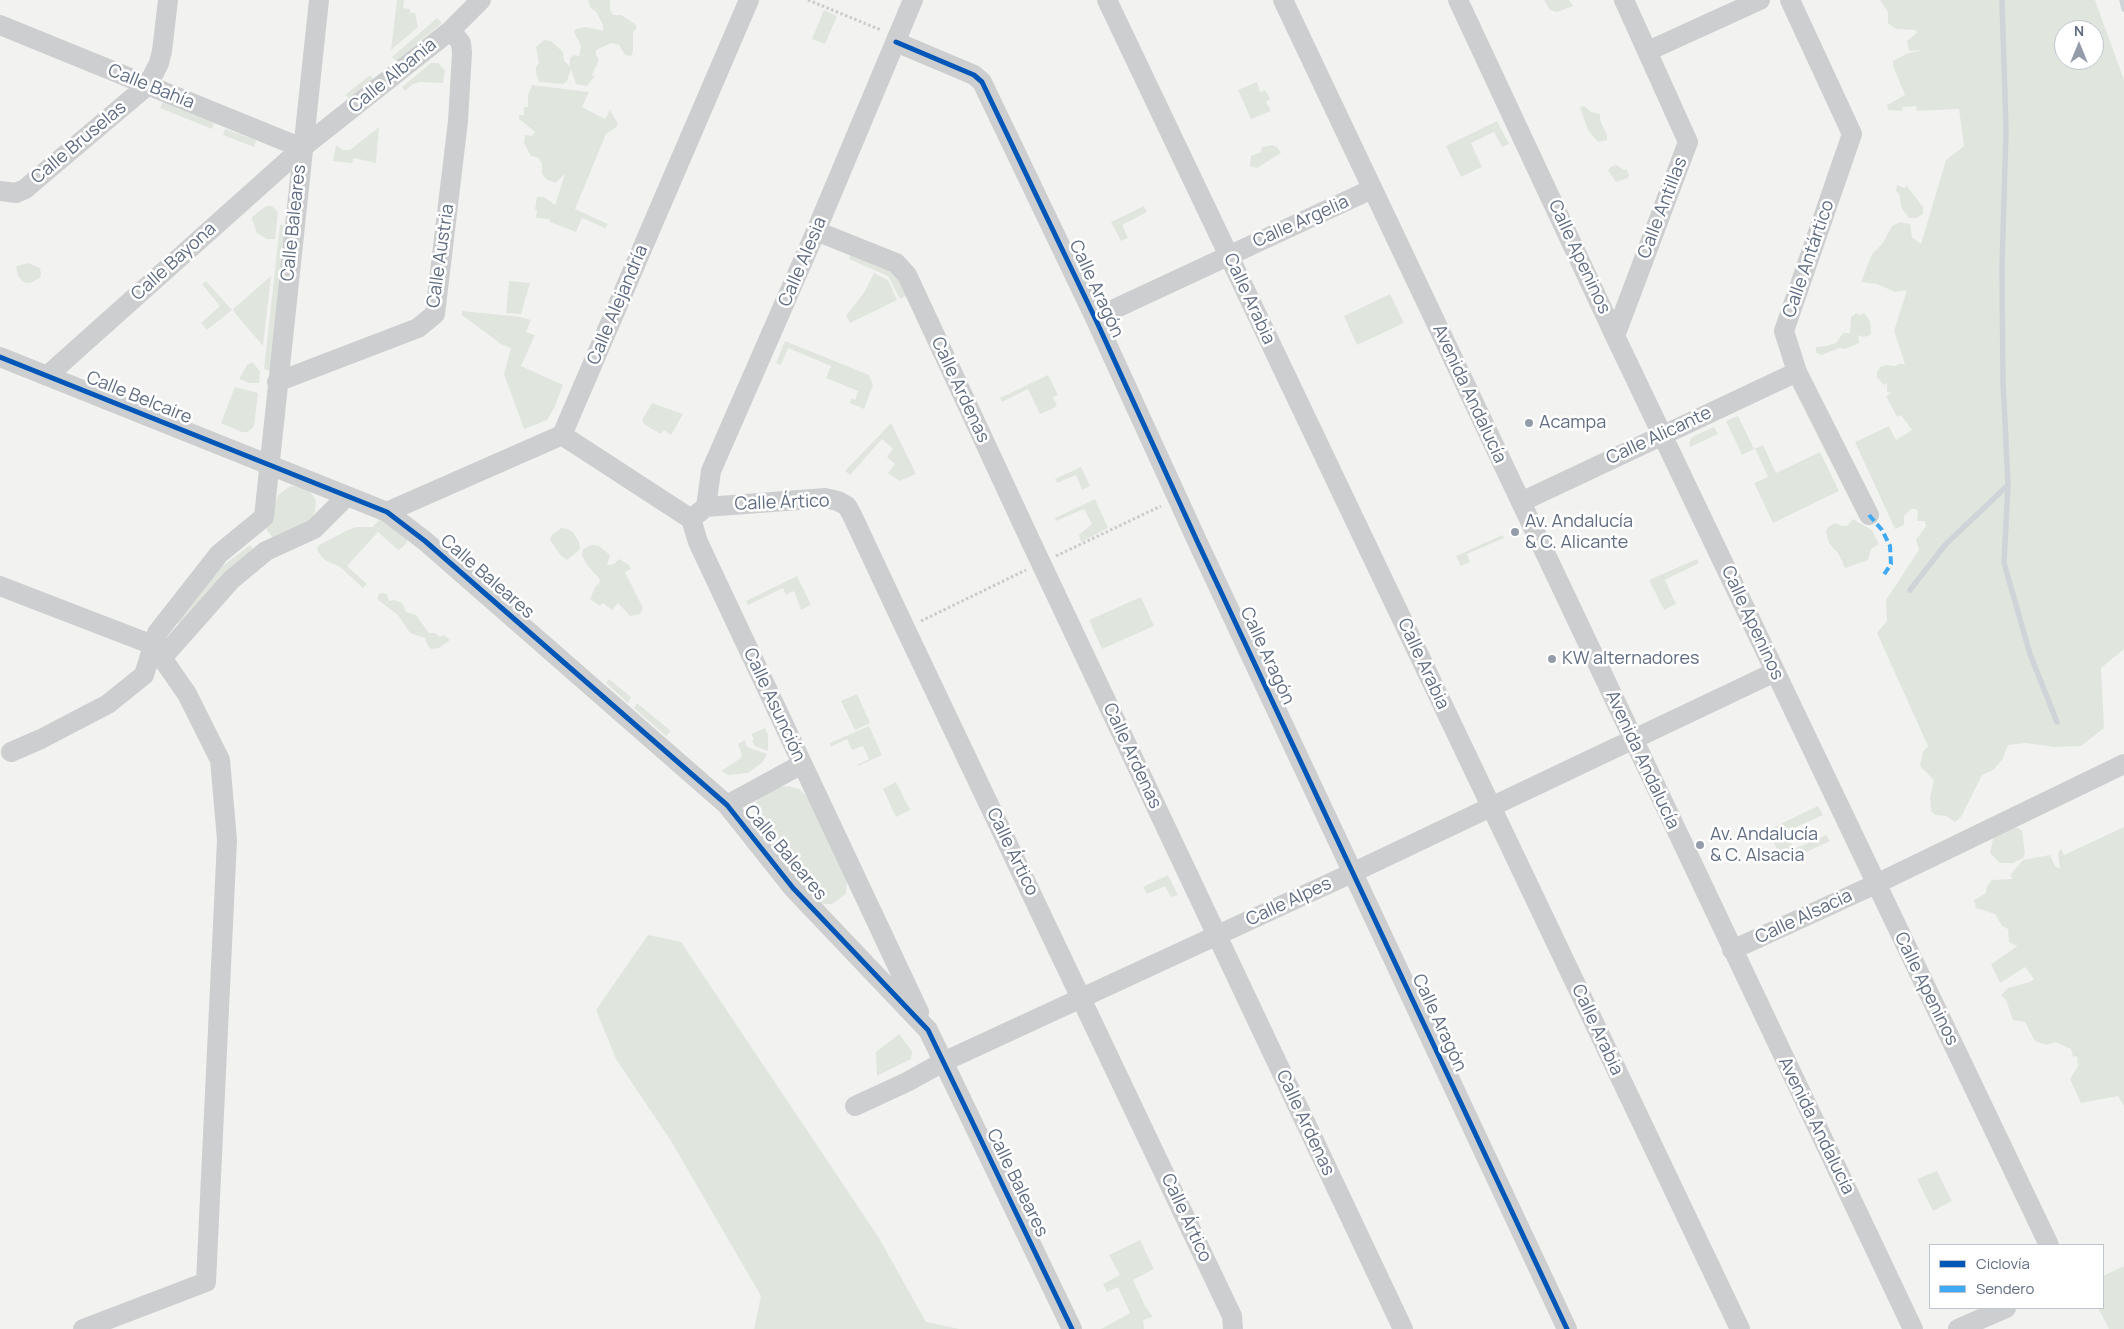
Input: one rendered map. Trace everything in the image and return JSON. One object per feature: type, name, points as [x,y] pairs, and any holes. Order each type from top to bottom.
[{"type":"street","name":"Calle Bruselas","points":[[4,192],[16,193],[25,189],[148,85],[159,63],[162,51],[168,0]]},
{"type":"street","name":"Calle Baleares","points":[[319,0],[268,465],[388,512],[425,541],[727,805],[793,888],[928,1030],[1072,1329]]},
{"type":"street","name":"Calle Albania","points":[[302,148],[451,30],[481,0]]},
{"type":"street","name":"Calle Alejandría","points":[[562,435],[749,0]]},
{"type":"street","name":"Calle Alesia","points":[[698,513],[711,470],[816,231],[890,37],[913,0]]},
{"type":"street","name":"Calle Arabia","points":[[1107,0],[1740,1329]]},
{"type":"street","name":"Avenida Andalucía","points":[[1283,0],[1913,1329]]},
{"type":"street","name":"Calle Apeninos","points":[[1458,0],[1615,336],[2049,1244]]},
{"type":"street","name":"Calle Antillas","points":[[1615,336],[1688,142],[1624,0]]},
{"type":"street","points":[[1648,50],[1760,0]]},
{"type":"street","name":"Calle Antártico","points":[[1790,0],[1852,134],[1784,332],[1798,372],[1869,515]]},
{"type":"street","name":"Calle Bahía","points":[[0,25],[302,148]]},
{"type":"street","name":"Calle Austria","points":[[277,382],[418,328],[435,314],[458,121],[462,53],[461,43],[451,30]]},
{"type":"street","name":"Calle Aragón","points":[[890,37],[974,75],[982,82],[1567,1329]]},
{"type":"street","name":"Calle Bayona","points":[[47,376],[302,148]]},
{"type":"street","name":"Calle Argelia","points":[[1094,318],[1372,189]]},
{"type":"street","name":"Calle Ardenas","points":[[816,231],[896,263],[907,275],[1216,936],[1403,1329]]},
{"type":"street","name":"Calle Belcaire","points":[[0,357],[268,465]]},
{"type":"street","name":"Calle Alicante","points":[[1521,502],[1662,434],[1798,372]]},
{"type":"street","points":[[388,512],[562,435],[698,513]]},
{"type":"street","points":[[11,752],[108,704],[144,675],[157,645],[219,554],[264,517],[268,465]]},
{"type":"street","points":[[157,645],[266,551],[314,529],[347,496]]},
{"type":"street","name":"Calle Ártico","points":[[698,513],[825,498],[838,501],[847,506],[1232,1316],[1233,1329]]},
{"type":"street","name":"Calle Asunción","points":[[698,513],[698,542],[928,1030]]},
{"type":"street","points":[[0,586],[157,645],[188,694],[220,760],[227,840],[206,1282],[82,1329]]},
{"type":"street","name":"Calle Alpes","points":[[855,1106],[907,1082],[943,1062],[1354,872],[1775,672]]},
{"type":"street","points":[[727,805],[802,764]]},
{"type":"street","name":"Calle Alsacia","points":[[1732,950],[1876,884],[2124,764]]},
{"type":"street","points":[[1958,1329],[2004,1309]]},
{"type":"path","points":[[808,0],[890,37]]},
{"type":"shaded area","points":[[397,0],[404,0],[403,8],[410,9],[410,13],[415,13],[418,27],[391,50]]},
{"type":"shaded area","points":[[588,0],[610,0],[610,10],[613,15],[621,15],[635,24],[637,28],[633,32],[633,52],[631,56],[625,55],[619,45],[611,43],[596,50],[599,60],[592,75],[595,76],[587,86],[576,84],[571,69],[567,81],[563,84],[539,82],[536,73],[536,67],[539,63],[536,47],[544,40],[551,41],[563,52],[564,61],[570,66],[570,58],[574,55],[579,56],[581,46],[574,32],[576,29],[586,27],[603,31],[603,25],[597,13],[590,7]]},
{"type":"shaded area","points":[[1544,0],[1569,0],[1573,6],[1557,12],[1550,10]]},
{"type":"shaded area","points":[[1880,0],[2095,0],[2102,20],[2054,20],[2054,70],[2104,70],[2104,25],[2124,80],[2124,649],[2101,668],[2104,728],[2081,746],[2055,747],[2026,743],[2008,745],[2002,760],[1993,770],[1982,775],[1961,817],[1955,822],[1946,816],[1935,815],[1931,811],[1930,797],[1934,780],[1920,766],[1923,752],[1928,746],[1877,633],[1887,621],[1886,600],[1919,550],[1916,540],[1926,526],[1925,521],[1917,521],[1918,512],[1916,509],[1911,509],[1904,516],[1904,525],[1895,529],[1855,442],[1889,426],[1896,440],[1912,430],[1901,415],[1897,417],[1886,396],[1891,393],[1887,392],[1887,383],[1884,385],[1877,377],[1880,367],[1905,364],[1894,331],[1907,290],[1895,292],[1877,284],[1861,282],[1872,254],[1882,244],[1892,226],[1900,222],[1910,224],[1912,237],[1921,244],[1946,160],[1964,146],[1959,109],[1917,111],[1916,106],[1903,107],[1902,111],[1888,110],[1887,105],[1905,95],[1893,66],[1893,61],[1906,54],[1921,50],[1909,51],[1907,41],[1918,32],[1915,30],[1896,29],[1888,23],[1888,12]]},
{"type":"shaded area","points":[[824,10],[837,16],[825,44],[812,39]]},
{"type":"shaded area","points":[[437,18],[442,23],[396,61],[392,57]]},
{"type":"shaded area","points":[[431,63],[438,63],[445,70],[443,83],[420,82],[413,84],[405,91],[402,87]]},
{"type":"shaded area","points":[[370,75],[374,79],[350,99],[345,95]]},
{"type":"shaded area","points":[[1257,82],[1260,92],[1265,90],[1270,99],[1266,102],[1271,111],[1251,119],[1238,90]]},
{"type":"shaded area","points":[[532,85],[589,92],[582,107],[605,119],[610,110],[616,120],[618,124],[606,134],[575,209],[608,224],[605,228],[582,218],[576,232],[550,222],[550,219],[536,218],[537,197],[544,197],[555,205],[565,174],[555,183],[546,179],[542,174],[542,164],[539,158],[531,156],[524,143],[525,135],[532,136],[535,132],[519,119],[519,115],[524,115],[524,107],[528,107],[528,95]]},
{"type":"shaded area","points":[[163,102],[214,123],[212,129],[160,108]]},
{"type":"shaded area","points":[[1584,106],[1591,112],[1600,114],[1600,120],[1607,135],[1607,140],[1598,142],[1588,130],[1580,108]]},
{"type":"shaded area","points":[[1497,121],[1509,144],[1502,147],[1494,132],[1471,143],[1482,167],[1461,177],[1446,146]]},
{"type":"shaded area","points":[[379,127],[376,163],[354,158],[352,163],[333,161],[336,145],[343,150],[350,150]]},
{"type":"shaded area","points":[[225,129],[256,140],[254,147],[223,135]]},
{"type":"shaded area","points":[[1273,145],[1281,153],[1257,168],[1250,166],[1251,156],[1261,152],[1262,147]]},
{"type":"shaded area","points":[[1616,165],[1624,170],[1626,169],[1629,175],[1628,178],[1616,182],[1608,170]]},
{"type":"shaded area","points":[[1897,185],[1905,188],[1906,185],[1923,207],[1923,214],[1916,218],[1909,218],[1902,209],[1899,194],[1896,191]]},
{"type":"shaded area","points":[[266,206],[272,206],[278,212],[275,239],[267,239],[257,233],[252,219]]},
{"type":"shaded area","points":[[1144,206],[1147,212],[1122,225],[1128,238],[1121,241],[1111,222]]},
{"type":"shaded area","points":[[280,225],[287,225],[271,371],[264,369]]},
{"type":"shaded area","points":[[850,255],[892,271],[908,295],[900,299],[888,276],[849,259]]},
{"type":"shaded area","points":[[28,263],[40,268],[41,275],[40,278],[30,283],[23,282],[18,276],[16,266]]},
{"type":"shaded area","points":[[874,273],[888,280],[897,300],[850,323],[846,316],[865,291]]},
{"type":"shaded area","points":[[271,276],[263,346],[233,309]]},
{"type":"shaded area","points":[[206,281],[232,310],[207,330],[201,323],[220,306],[202,284]]},
{"type":"shaded area","points":[[509,281],[530,283],[521,314],[506,313]]},
{"type":"shaded area","points":[[1390,294],[1404,323],[1357,345],[1344,316]]},
{"type":"shaded area","points":[[462,311],[521,317],[531,320],[526,332],[535,335],[521,366],[563,385],[547,420],[524,429],[504,374],[511,348],[501,344],[462,315]]},
{"type":"shaded area","points":[[1856,313],[1861,315],[1864,313],[1870,321],[1871,333],[1868,336],[1858,335],[1859,343],[1845,349],[1839,348],[1822,355],[1816,353],[1816,347],[1836,343],[1843,333],[1850,333],[1851,317]]},
{"type":"shaded area","points":[[785,341],[869,375],[873,385],[864,409],[850,403],[851,398],[855,400],[858,391],[826,378],[831,366],[788,348],[781,365],[776,363]]},
{"type":"shaded area","points":[[252,362],[260,371],[259,383],[249,383],[239,379],[247,365]]},
{"type":"shaded area","points":[[1048,375],[1058,395],[1053,397],[1057,406],[1052,409],[1040,414],[1028,389],[1002,402],[1000,398]]},
{"type":"shaded area","points":[[235,387],[258,393],[254,426],[248,432],[242,432],[221,423]]},
{"type":"shaded area","points":[[652,403],[683,414],[671,435],[664,430],[661,434],[645,425],[642,420]]},
{"type":"shaded area","points":[[1738,416],[1754,449],[1742,455],[1726,421]]},
{"type":"shaded area","points":[[891,423],[916,474],[899,481],[888,473],[895,464],[887,457],[893,449],[882,439],[850,475],[845,471]]},
{"type":"shaded area","points":[[1714,427],[1718,434],[1690,447],[1689,443],[1692,437]]},
{"type":"shaded area","points":[[1763,445],[1776,473],[1820,452],[1839,491],[1773,523],[1754,483],[1768,477],[1754,449]]},
{"type":"shaded area","points":[[1081,467],[1090,486],[1082,490],[1076,475],[1057,483],[1055,479]]},
{"type":"shaded area","points":[[290,486],[310,491],[316,501],[315,512],[311,521],[274,539],[266,529],[278,495]]},
{"type":"shaded area","points":[[1095,499],[1108,528],[1081,542],[1079,535],[1092,524],[1084,509],[1056,521],[1055,518]]},
{"type":"shaded area","points":[[381,519],[407,536],[407,542],[398,550],[378,532],[347,566],[367,584],[363,588],[340,567],[325,560],[317,548],[319,545],[348,530],[356,527],[372,527]]},
{"type":"shaded area","points":[[1853,519],[1872,530],[1879,544],[1871,549],[1868,560],[1845,568],[1838,553],[1829,543],[1826,532],[1828,527],[1835,523],[1847,526]]},
{"type":"shaded area","points":[[561,528],[573,532],[579,542],[580,548],[578,551],[567,560],[561,556],[550,540],[552,535]]},
{"type":"shaded area","points":[[1502,535],[1504,538],[1467,554],[1470,562],[1461,566],[1456,556]]},
{"type":"shaded area","points":[[250,545],[255,552],[179,624],[177,623],[220,568]]},
{"type":"shaded area","points":[[592,545],[599,546],[610,555],[607,565],[614,564],[619,559],[629,565],[631,569],[625,572],[643,608],[640,614],[630,616],[618,603],[612,610],[603,603],[600,606],[590,599],[595,587],[600,582],[582,555],[583,549]]},
{"type":"shaded area","points":[[1697,559],[1699,563],[1665,580],[1676,604],[1664,610],[1649,580]]},
{"type":"shaded area","points":[[797,576],[811,605],[801,610],[794,591],[786,595],[783,588],[748,605],[746,601]]},
{"type":"shaded area","points":[[379,594],[387,594],[389,601],[394,600],[402,603],[406,612],[416,615],[429,633],[435,633],[440,637],[444,635],[450,640],[439,648],[431,649],[425,638],[410,633],[398,615],[377,599]]},
{"type":"shaded area","points":[[1141,597],[1154,626],[1102,649],[1089,620]]},
{"type":"shaded area","points":[[609,679],[631,697],[628,703],[606,683]]},
{"type":"shaded area","points":[[857,694],[870,723],[855,730],[841,701]]},
{"type":"shaded area","points":[[637,703],[671,731],[666,736],[634,708]]},
{"type":"shaded area","points":[[869,726],[882,755],[858,766],[869,759],[863,746],[852,750],[847,739],[831,747],[830,743]]},
{"type":"shaded area","points":[[765,728],[768,735],[768,751],[755,746],[751,734]]},
{"type":"shaded area","points":[[745,740],[747,747],[767,754],[763,762],[748,773],[729,775],[721,771],[741,758],[742,755],[738,744]]},
{"type":"shaded area","points":[[896,782],[910,810],[896,817],[883,789]]},
{"type":"shaded area","points":[[788,786],[799,789],[807,796],[847,879],[846,894],[832,904],[822,904],[815,900],[755,825],[755,804],[760,796],[777,787]]},
{"type":"shaded area","points":[[1818,806],[1823,815],[1794,828],[1798,836],[1790,840],[1794,849],[1826,835],[1830,841],[1783,863],[1768,830]]},
{"type":"shaded area","points":[[2011,826],[2022,831],[2025,853],[2023,858],[2013,863],[2000,863],[1990,853],[1993,839],[1996,832]]},
{"type":"shaded area","points":[[2124,827],[2124,1106],[2118,1096],[2081,1103],[2070,1079],[2078,1066],[2077,1056],[2073,1057],[2071,1049],[2055,1042],[2047,1045],[2035,1041],[2025,1022],[2013,1020],[2006,1000],[2001,995],[2008,988],[2030,982],[2034,979],[2025,967],[2000,983],[1991,964],[2019,945],[2017,946],[2009,942],[2008,929],[2002,926],[1995,914],[1976,908],[1974,900],[1986,893],[1987,886],[1992,880],[2012,879],[2011,874],[2023,860],[2050,855],[2055,866],[2060,869],[2058,853],[2061,849],[2064,855]]},
{"type":"shaded area","points":[[1168,875],[1178,895],[1170,896],[1165,886],[1147,894],[1143,887]]},
{"type":"shaded area","points":[[648,935],[681,942],[879,1238],[926,1322],[960,1329],[754,1329],[761,1296],[671,1141],[616,1059],[596,1010]]},
{"type":"shaded area","points":[[899,1034],[912,1051],[911,1059],[877,1076],[876,1052]]},
{"type":"shaded area","points":[[1937,1171],[1952,1201],[1933,1211],[1917,1179]]},
{"type":"shaded area","points":[[1140,1240],[1154,1269],[1133,1280],[1145,1306],[1153,1317],[1143,1320],[1144,1329],[1101,1329],[1130,1313],[1118,1287],[1107,1292],[1103,1284],[1120,1275],[1109,1255]]},
{"type":"shaded area","points":[[2124,1266],[2124,1329],[2109,1329],[2099,1309],[2104,1309],[2104,1276]]},
{"type":"waterway","points":[[2002,0],[2006,129],[2002,269],[2003,382],[2008,485],[2004,563],[2030,654],[2057,722]]},
{"type":"waterway","points":[[2122,0],[2124,9]]},
{"type":"waterway","points":[[1910,590],[1945,545],[2008,485]]},
{"type":"marked path","points":[[1869,515],[1882,530],[1890,546],[1891,564],[1883,576]]},
{"type":"cycle path","points":[[896,42],[974,75],[982,82],[1095,318],[1198,543],[1567,1329]]},
{"type":"cycle path","points":[[0,357],[387,512],[425,541],[727,805],[793,888],[928,1030],[1072,1329]]},
{"type":"place","name":"Acampa","points":[[1529,423]]},
{"type":"place","name":"Av. Andalucía & C. Alicante","points":[[1515,532]]},
{"type":"place","name":"KW alternadores","points":[[1552,659]]},
{"type":"place","name":"Av. Andalucía & C. Alsacia","points":[[1700,845]]}]
